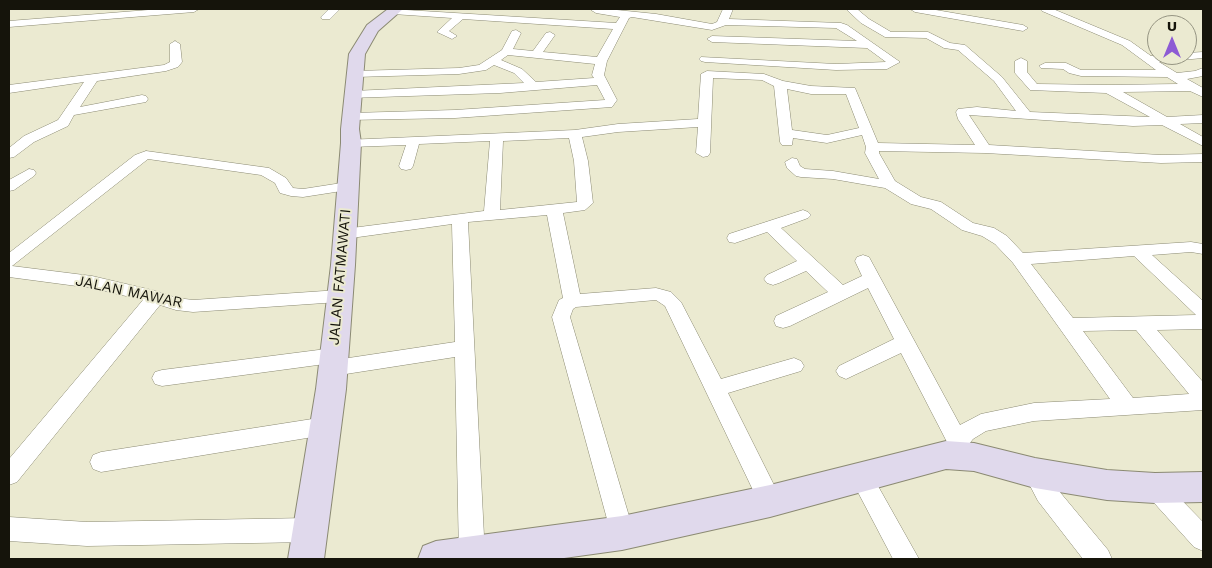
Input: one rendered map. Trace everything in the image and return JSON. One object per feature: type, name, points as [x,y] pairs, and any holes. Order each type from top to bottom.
[{"type":"street","points":[[9,24],[88,14],[194,9]]},
{"type":"street","points":[[326,17],[335,9]]},
{"type":"street","points":[[530,20],[534,9]]},
{"type":"street","points":[[656,17],[664,9]]},
{"type":"street","points":[[703,153],[703,123],[707,74],[705,59],[712,39],[728,9]]},
{"type":"street","points":[[851,9],[858,16],[888,35],[928,35],[948,46],[961,47],[998,79],[1026,116]]},
{"type":"street","points":[[915,9],[1023,28]]},
{"type":"street","points":[[1045,9],[1126,43],[1147,59]]},
{"type":"street","points":[[395,10],[461,15],[481,12],[530,20],[619,26]]},
{"type":"street","name":"JALAN FATMAWATI","points":[[306,559],[325,426],[343,265],[351,144],[350,129],[357,54],[372,28],[395,10]]},
{"type":"street","points":[[596,10],[719,24],[843,27],[866,45],[894,62],[892,64],[836,67],[705,59]]},
{"type":"street","points":[[452,36],[442,32],[461,15]]},
{"type":"street","points":[[618,128],[608,104],[611,100],[599,81],[598,76],[601,62],[624,17],[628,15]]},
{"type":"street","points":[[353,95],[459,71],[482,68],[506,52],[516,33]]},
{"type":"street","points":[[536,55],[550,36]]},
{"type":"street","points":[[712,39],[866,45]]},
{"type":"street","points":[[9,89],[142,73],[170,67],[176,62],[176,44]]},
{"type":"street","points":[[506,52],[601,62]]},
{"type":"street","points":[[493,61],[518,71],[534,87]]},
{"type":"street","points":[[1021,61],[1021,73],[1034,87],[1108,89],[1190,87]]},
{"type":"street","points":[[1045,66],[1063,62],[1081,73],[1171,75],[1198,74],[1203,71]]},
{"type":"street","points":[[1156,65],[1203,93]]},
{"type":"street","points":[[836,67],[845,90]]},
{"type":"street","points":[[707,74],[764,77],[780,84],[811,90],[851,91],[873,147],[872,153],[889,184]]},
{"type":"street","points":[[9,154],[29,139],[63,123],[93,78]]},
{"type":"street","points":[[353,95],[534,87],[599,81]]},
{"type":"street","points":[[780,84],[787,137],[827,139],[867,130]]},
{"type":"street","points":[[1108,89],[1203,142]]},
{"type":"street","points":[[353,95],[455,114],[608,104]]},
{"type":"street","points":[[72,112],[142,99]]},
{"type":"street","points":[[985,149],[964,119],[962,112],[976,111],[1104,121],[1203,119]]},
{"type":"street","points":[[351,144],[575,134],[618,128],[703,123]]},
{"type":"street","points":[[344,234],[492,214],[580,207],[585,202],[581,161],[575,134]]},
{"type":"street","points":[[492,214],[497,137]]},
{"type":"street","points":[[406,166],[414,140]]},
{"type":"street","points":[[873,147],[985,149],[1161,159],[1203,158]]},
{"type":"street","points":[[9,261],[146,155],[264,171],[275,176],[281,181],[285,190],[291,192],[303,193],[348,186]]},
{"type":"street","points":[[792,162],[794,168],[801,173],[833,175],[889,184],[916,201],[936,205],[946,210],[968,227],[994,235],[1001,240],[1019,259],[1128,407]]},
{"type":"street","points":[[9,187],[29,172]]},
{"type":"street","points":[[554,209],[573,301]]},
{"type":"street","points":[[735,238],[803,215]]},
{"type":"street","points":[[460,218],[472,556]]},
{"type":"street","points":[[770,226],[840,293]]},
{"type":"street","points":[[1019,259],[1191,247],[1203,249]]},
{"type":"street","points":[[1138,251],[1203,311]]},
{"type":"street","points":[[863,261],[906,342],[958,448]]},
{"type":"street","points":[[774,279],[808,263]]},
{"type":"street","name":"JALAN MAWAR","points":[[9,271],[92,282],[156,297],[176,304],[193,306],[339,296]]},
{"type":"street","points":[[783,320],[872,278]]},
{"type":"street","points":[[622,533],[561,318],[565,305],[573,301],[648,294],[664,296],[672,302],[687,329],[770,501]]},
{"type":"street","points":[[9,475],[156,297]]},
{"type":"street","points":[[1068,325],[1203,322]]},
{"type":"street","points":[[1141,324],[1203,396]]},
{"type":"street","points":[[846,371],[906,342]]},
{"type":"street","points":[[162,378],[464,348]]},
{"type":"street","points":[[716,389],[794,366]]},
{"type":"street","points":[[958,448],[965,433],[981,423],[1034,412],[1203,402]]},
{"type":"street","points":[[101,462],[325,426]]},
{"type":"street","points":[[436,559],[472,556],[622,533],[770,501],[936,457],[958,448],[1034,473],[1107,485],[1155,488],[1203,486]]},
{"type":"street","points":[[1034,473],[1046,493],[1098,559]]},
{"type":"street","points":[[861,476],[906,559]]},
{"type":"street","points":[[1155,488],[1203,539]]},
{"type":"street","points":[[9,529],[87,534],[309,530]]}]
